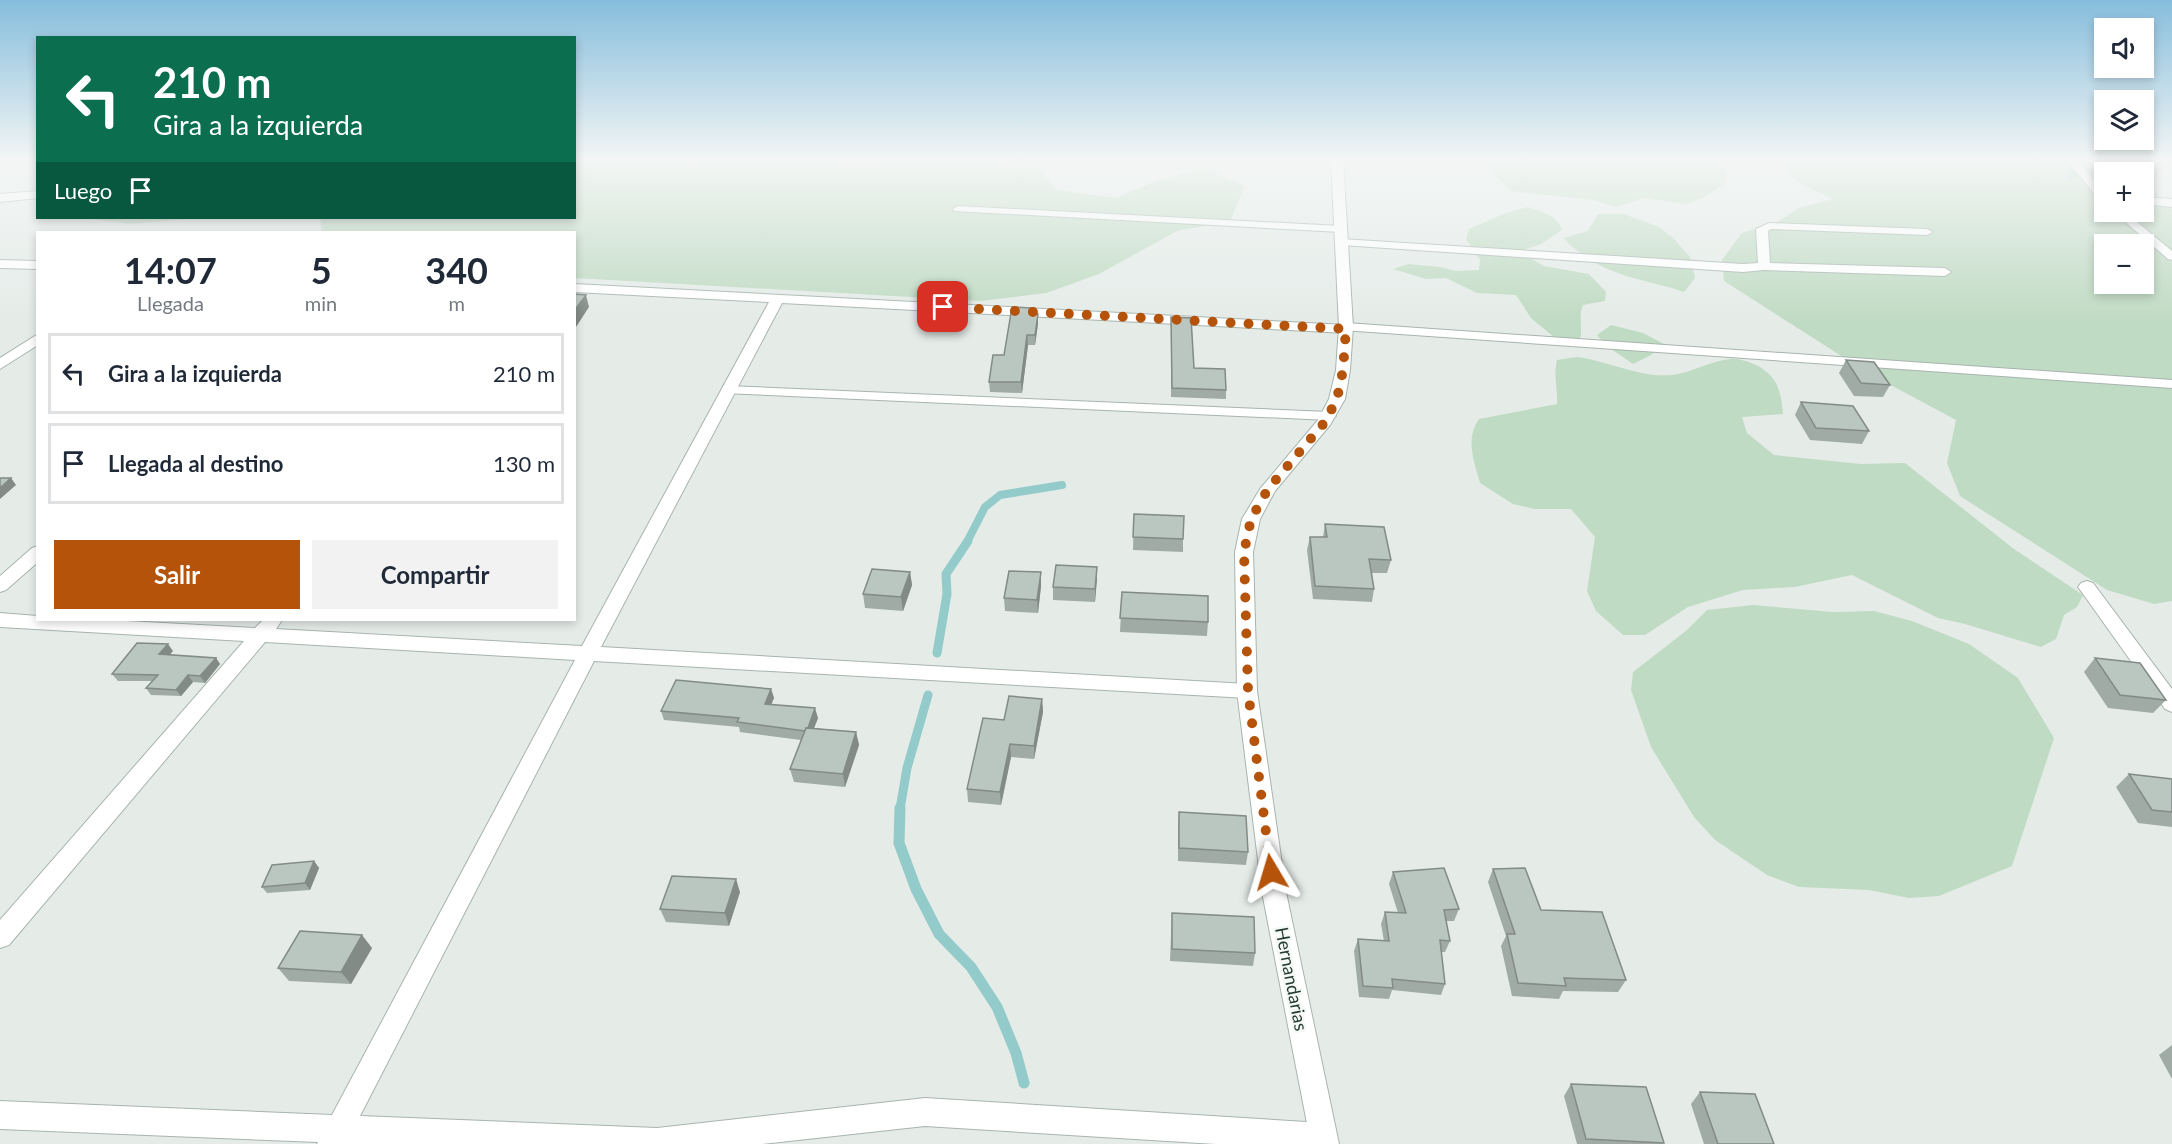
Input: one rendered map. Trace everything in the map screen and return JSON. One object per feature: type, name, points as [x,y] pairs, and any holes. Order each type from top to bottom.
[{"type":"street","name":"Hernandarias","points":[[1324,1140],[1274,892],[1248,691],[1244,552],[1251,519],[1268,489],[1329,416],[1337,399],[1346,328],[1340,213]]},
{"type":"street","points":[[0,264],[36,266]]},
{"type":"street","points":[[576,288],[1346,328]]},
{"type":"street","points":[[335,1136],[588,653],[778,298]]},
{"type":"street","points":[[0,365],[36,339]]},
{"type":"street","points":[[0,586],[36,554]]},
{"type":"street","points":[[2087,587],[2172,704]]},
{"type":"street","points":[[0,620],[36,621]]},
{"type":"street","points":[[38,621],[267,627],[588,653],[1248,691]]},
{"type":"street","points":[[0,937],[267,627]]},
{"type":"street","points":[[0,1115],[335,1136],[657,1142],[925,1112],[1324,1140]]},
{"type":"lane","points":[[1020,213],[1341,236],[1607,260],[1743,268],[1764,266],[1945,272]]},
{"type":"lane","points":[[2131,222],[2172,257]]},
{"type":"lane","points":[[1764,266],[1762,229],[1768,226],[1927,232]]},
{"type":"lane","points":[[1346,328],[2172,384]]},
{"type":"lane","points":[[728,390],[1329,416]]},
{"type":"green space","points":[[576,213],[1233,213],[1230,221],[1177,231],[1099,274],[1046,293],[981,301],[576,278],[576,231],[322,231],[320,219],[576,219]]},
{"type":"green space","points":[[1545,213],[1552,217],[1562,230],[1541,244],[1526,249],[1525,255],[1544,266],[1589,274],[1606,292],[1605,301],[1583,305],[1580,340],[1555,338],[1531,318],[1516,295],[1477,293],[1446,278],[1426,279],[1393,269],[1408,264],[1441,267],[1455,271],[1479,270],[1480,260],[1466,239],[1469,229],[1501,215]]},
{"type":"green space","points":[[1791,213],[2094,213],[2094,222],[2154,222],[2154,213],[2172,213],[2172,601],[2154,604],[2107,590],[1960,496],[1947,463],[1956,420],[1868,373],[1724,281],[1722,260],[1742,233],[1779,221]]},
{"type":"green space","points":[[1598,214],[1624,214],[1659,227],[1673,238],[1690,257],[1695,278],[1684,292],[1618,273],[1593,262],[1564,238],[1588,231]]},
{"type":"green space","points":[[90,219],[187,219],[132,224]]},
{"type":"green space","points":[[1611,325],[1643,333],[1664,344],[1651,355],[1633,364],[1608,347],[1597,335]]},
{"type":"green space","points":[[1577,357],[1636,372],[1660,375],[1679,374],[1730,359],[1756,365],[1769,374],[1777,385],[1783,414],[1742,417],[1747,433],[1774,455],[1861,464],[1905,463],[2014,549],[2083,595],[2077,607],[2064,615],[2056,639],[2041,647],[1938,618],[1852,575],[1795,587],[1743,590],[1688,607],[1645,635],[1623,635],[1596,611],[1587,591],[1595,537],[1571,509],[1534,509],[1513,504],[1480,483],[1472,450],[1472,434],[1479,419],[1557,404],[1555,372],[1557,360]]},
{"type":"green space","points":[[1753,605],[1833,612],[1874,611],[1912,621],[1969,644],[2018,678],[2054,738],[2012,866],[1939,896],[1909,898],[1869,890],[1799,887],[1767,875],[1715,840],[1694,817],[1651,747],[1631,690],[1633,672],[1687,630],[1707,610]]},
{"type":"building","points":[[576,294],[586,295],[576,308]]},
{"type":"building","points":[[1012,307],[1031,308],[1030,314],[1038,314],[1035,335],[1027,335],[1021,382],[989,382],[993,355],[1004,355]]},
{"type":"building","points":[[1171,317],[1191,318],[1194,368],[1225,369],[1226,390],[1172,388]]},
{"type":"building","points":[[1846,360],[1874,362],[1890,385],[1861,383]]},
{"type":"building","points":[[1801,402],[1853,406],[1869,431],[1816,428]]},
{"type":"building","points":[[0,478],[11,478],[0,488]]},
{"type":"building","points":[[1134,514],[1184,516],[1183,539],[1133,537]]},
{"type":"building","points":[[1325,524],[1384,527],[1391,560],[1369,559],[1374,589],[1315,586],[1310,537],[1327,537]]},
{"type":"building","points":[[1056,565],[1097,567],[1095,589],[1053,587]]},
{"type":"building","points":[[872,569],[910,572],[901,597],[863,594]]},
{"type":"building","points":[[1009,571],[1041,572],[1037,600],[1004,598]]},
{"type":"building","points":[[1122,592],[1208,596],[1208,622],[1120,618]]},
{"type":"building","points":[[137,643],[168,644],[159,654],[216,658],[200,676],[188,675],[176,690],[146,688],[158,675],[112,674]]},
{"type":"building","points":[[2095,658],[2140,663],[2166,700],[2120,695]]},
{"type":"building","points":[[676,680],[771,689],[765,704],[815,708],[805,731],[737,722],[739,718],[661,711]]},
{"type":"building","points":[[1009,696],[1042,699],[1034,746],[1010,744],[1000,792],[967,789],[983,718],[1004,720]]},
{"type":"building","points":[[806,728],[856,732],[843,774],[790,769]]},
{"type":"building","points":[[2129,774],[2172,779],[2172,812],[2152,810]]},
{"type":"building","points":[[1179,812],[1246,816],[1248,852],[1179,848]]},
{"type":"building","points":[[314,861],[305,883],[262,887],[272,865]]},
{"type":"building","points":[[1444,868],[1459,909],[1444,910],[1450,941],[1440,940],[1445,984],[1392,979],[1393,988],[1363,986],[1358,939],[1389,941],[1385,912],[1406,913],[1393,872]]},
{"type":"building","points":[[1525,868],[1541,910],[1602,912],[1626,980],[1564,978],[1566,986],[1518,983],[1507,934],[1515,934],[1493,869]]},
{"type":"building","points":[[672,876],[736,879],[725,913],[660,909]]},
{"type":"building","points":[[1172,913],[1254,917],[1255,953],[1172,949]]},
{"type":"building","points":[[300,931],[362,935],[341,972],[278,968]]},
{"type":"building","points":[[1571,1084],[1646,1087],[1664,1143],[1586,1139]]},
{"type":"building","points":[[1700,1092],[1755,1094],[1774,1144],[1718,1144]]},
{"type":"waterway","points":[[967,542],[985,507],[1000,495],[1062,485]]},
{"type":"waterway","points":[[937,653],[947,594],[946,574],[968,541]]},
{"type":"waterway","points":[[900,809],[907,768],[928,695]]},
{"type":"waterway","points":[[900,808],[899,843],[916,889],[939,934],[971,967],[997,1007],[1016,1053],[1024,1083]]},
{"type":"route","points":[[943,307],[1346,329],[1343,370],[1337,399],[1325,422],[1268,489],[1251,519],[1244,552],[1248,691],[1271,872]]}]
